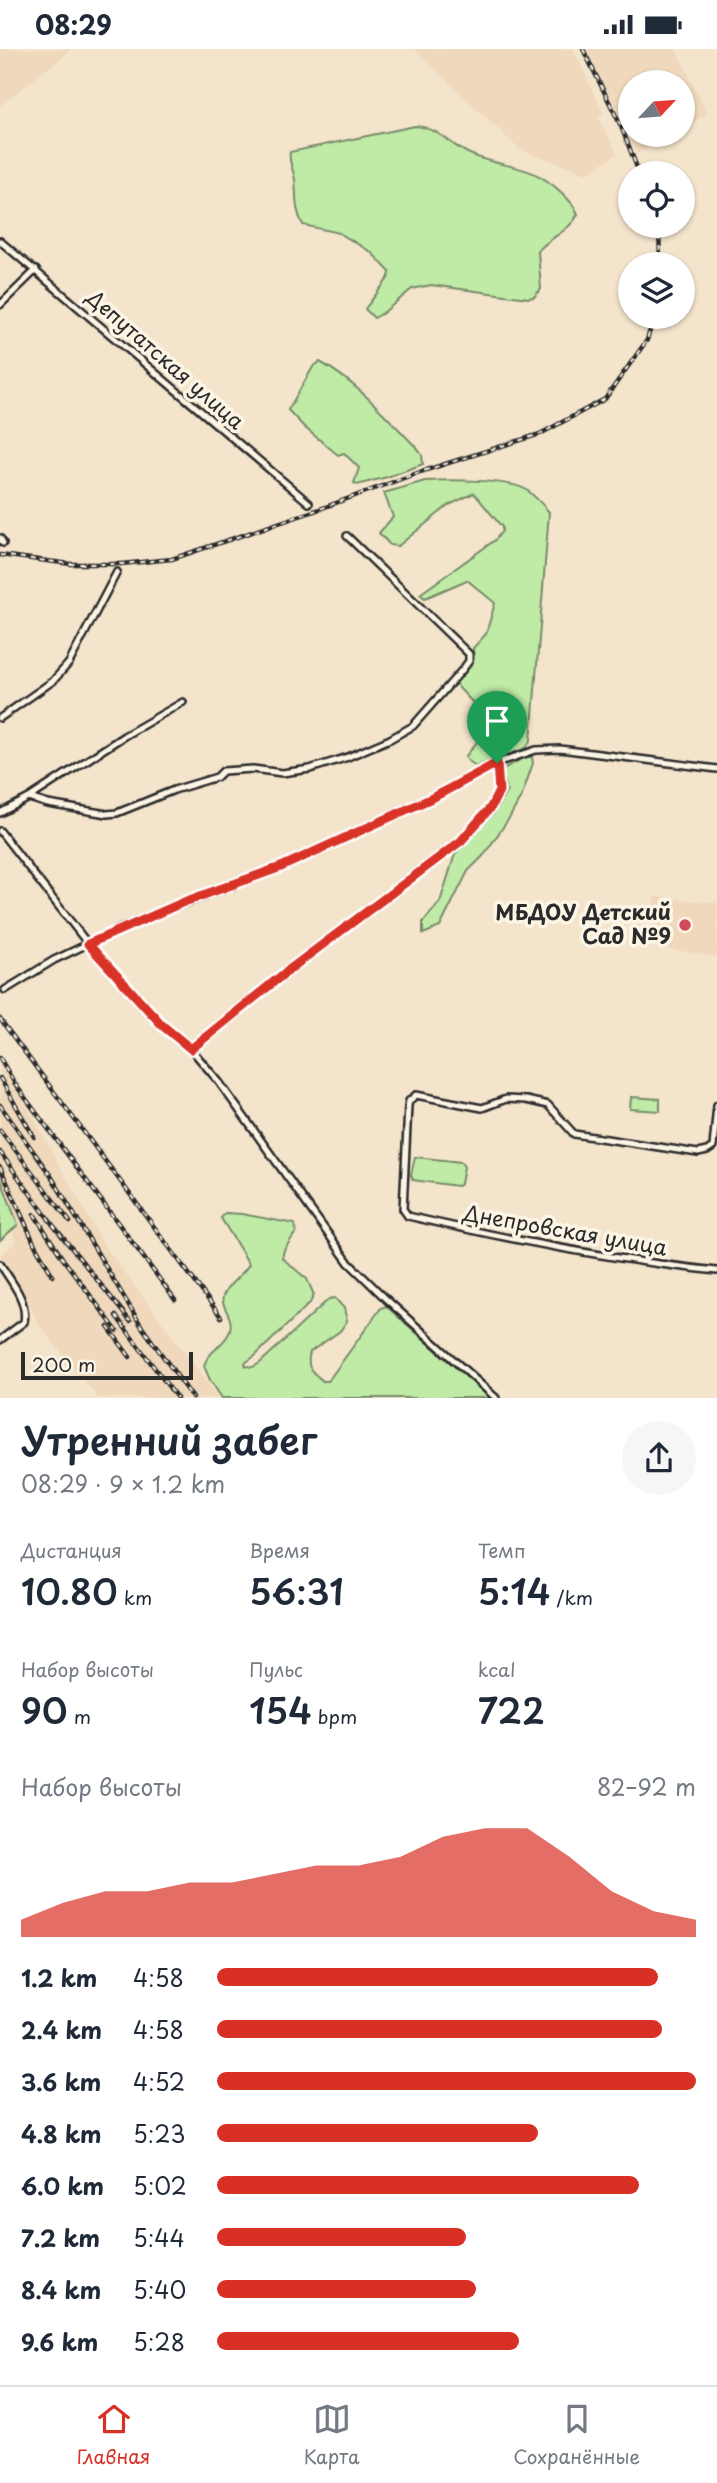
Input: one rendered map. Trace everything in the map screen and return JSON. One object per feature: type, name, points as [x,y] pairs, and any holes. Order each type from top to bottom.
[{"type":"street","name":"Депутатская улица","points":[[0,241],[309,503]]},
{"type":"street","points":[[0,305],[36,270]]},
{"type":"street","points":[[29,798],[60,806],[107,814],[117,813],[174,790],[217,777],[223,771],[253,769],[282,773],[310,769],[348,757],[403,733],[424,714],[469,661],[470,654],[347,536]]},
{"type":"street","points":[[0,718],[53,681],[69,663],[117,572]]},
{"type":"street","points":[[0,813],[29,798],[124,736],[183,702]]},
{"type":"street","points":[[5,991],[54,960],[88,944],[184,902],[281,867],[432,798],[497,763],[518,756],[545,748],[717,769]]},
{"type":"street","points":[[191,1049],[286,972],[461,841],[491,807],[499,791],[497,763]]},
{"type":"street","points":[[0,831],[88,944],[163,1026],[191,1049],[244,1114],[349,1263],[496,1398]]},
{"type":"street","name":"Днепровская улица","points":[[717,1105],[713,1147],[698,1153],[574,1134],[548,1105],[506,1099],[482,1108],[416,1095],[409,1101],[403,1209],[408,1216],[542,1246],[631,1261],[717,1271]]},
{"type":"street","points":[[0,1264],[21,1298],[26,1313],[24,1322],[0,1340]]},
{"type":"shaded area","points":[[0,49],[69,49],[70,51],[0,106]]},
{"type":"shaded area","points":[[414,49],[573,49],[603,113],[598,117],[617,154],[587,173],[520,150]]},
{"type":"shaded area","points":[[587,49],[676,49],[686,70],[618,70],[618,114]]},
{"type":"shaded area","points":[[695,89],[707,114],[695,121]]},
{"type":"shaded area","points":[[634,147],[649,147],[637,154]]},
{"type":"shaded area","name":"МБДОУ Детский Сад №9","points":[[655,897],[717,903],[717,957],[651,946]]},
{"type":"shaded area","points":[[0,1057],[103,1244],[219,1398],[98,1398],[38,1324],[0,1256],[16,1242],[0,1189]]},
{"type":"green space","points":[[415,126],[431,130],[472,155],[539,176],[573,205],[578,214],[574,220],[538,251],[541,289],[534,297],[431,285],[412,289],[374,318],[365,309],[390,272],[371,252],[339,233],[303,225],[297,208],[290,152]]},
{"type":"green space","points":[[320,362],[347,380],[383,413],[417,448],[422,455],[423,464],[387,477],[357,485],[354,483],[359,468],[344,453],[338,455],[288,410],[313,367]]},
{"type":"green space","points":[[425,481],[505,483],[525,489],[549,512],[531,740],[526,748],[476,766],[467,760],[466,756],[488,728],[488,719],[458,687],[456,681],[474,659],[473,648],[486,634],[495,603],[467,580],[425,598],[420,594],[495,540],[502,527],[474,493],[449,505],[398,546],[390,545],[379,533],[393,517],[384,493]]},
{"type":"green space","points":[[529,755],[533,763],[522,795],[510,817],[483,856],[468,871],[440,927],[423,934],[423,922],[440,902],[455,854],[494,813],[507,791],[503,769]]},
{"type":"green space","points":[[631,1097],[660,1099],[660,1111],[630,1109]]},
{"type":"green space","points":[[415,1157],[461,1162],[464,1167],[461,1184],[457,1186],[413,1180],[411,1175]]},
{"type":"green space","points":[[0,1177],[18,1225],[0,1240]]},
{"type":"green space","points":[[225,1213],[295,1224],[296,1232],[282,1258],[307,1279],[314,1295],[310,1303],[245,1363],[246,1366],[253,1367],[260,1363],[329,1299],[335,1298],[344,1308],[347,1321],[340,1331],[310,1352],[309,1357],[310,1369],[323,1381],[328,1381],[381,1308],[386,1306],[490,1398],[222,1398],[204,1366],[230,1329],[231,1323],[223,1303],[224,1294],[249,1264],[221,1218]]},
{"type":"railway","points":[[583,49],[621,126],[634,161]]},
{"type":"railway","points":[[659,238],[660,252]]},
{"type":"railway","points":[[0,555],[71,564],[121,564],[172,559],[420,472],[540,434],[605,399],[647,340],[650,329]]},
{"type":"railway","points":[[0,1019],[221,1317]]},
{"type":"railway","points":[[0,1058],[15,1084],[175,1300]]},
{"type":"railway","points":[[0,1078],[34,1137]]},
{"type":"railway","points":[[0,1105],[51,1176],[142,1327],[193,1398]]},
{"type":"railway","points":[[0,1130],[70,1222]]},
{"type":"railway","points":[[0,1152],[53,1225],[130,1321]]},
{"type":"railway","points":[[0,1167],[35,1245],[53,1276]]},
{"type":"railway","points":[[34,1214],[63,1259],[117,1331]]},
{"type":"railway","points":[[116,1316],[177,1398]]},
{"type":"railway","points":[[108,1327],[130,1357]]},
{"type":"place","name":"МБДОУ Детский Сад №9","points":[[685,925]]},
{"type":"route","points":[[497,763],[499,791],[491,807],[461,841],[286,972],[191,1049],[163,1026],[88,944],[184,902],[281,867],[432,798],[497,763]]}]
